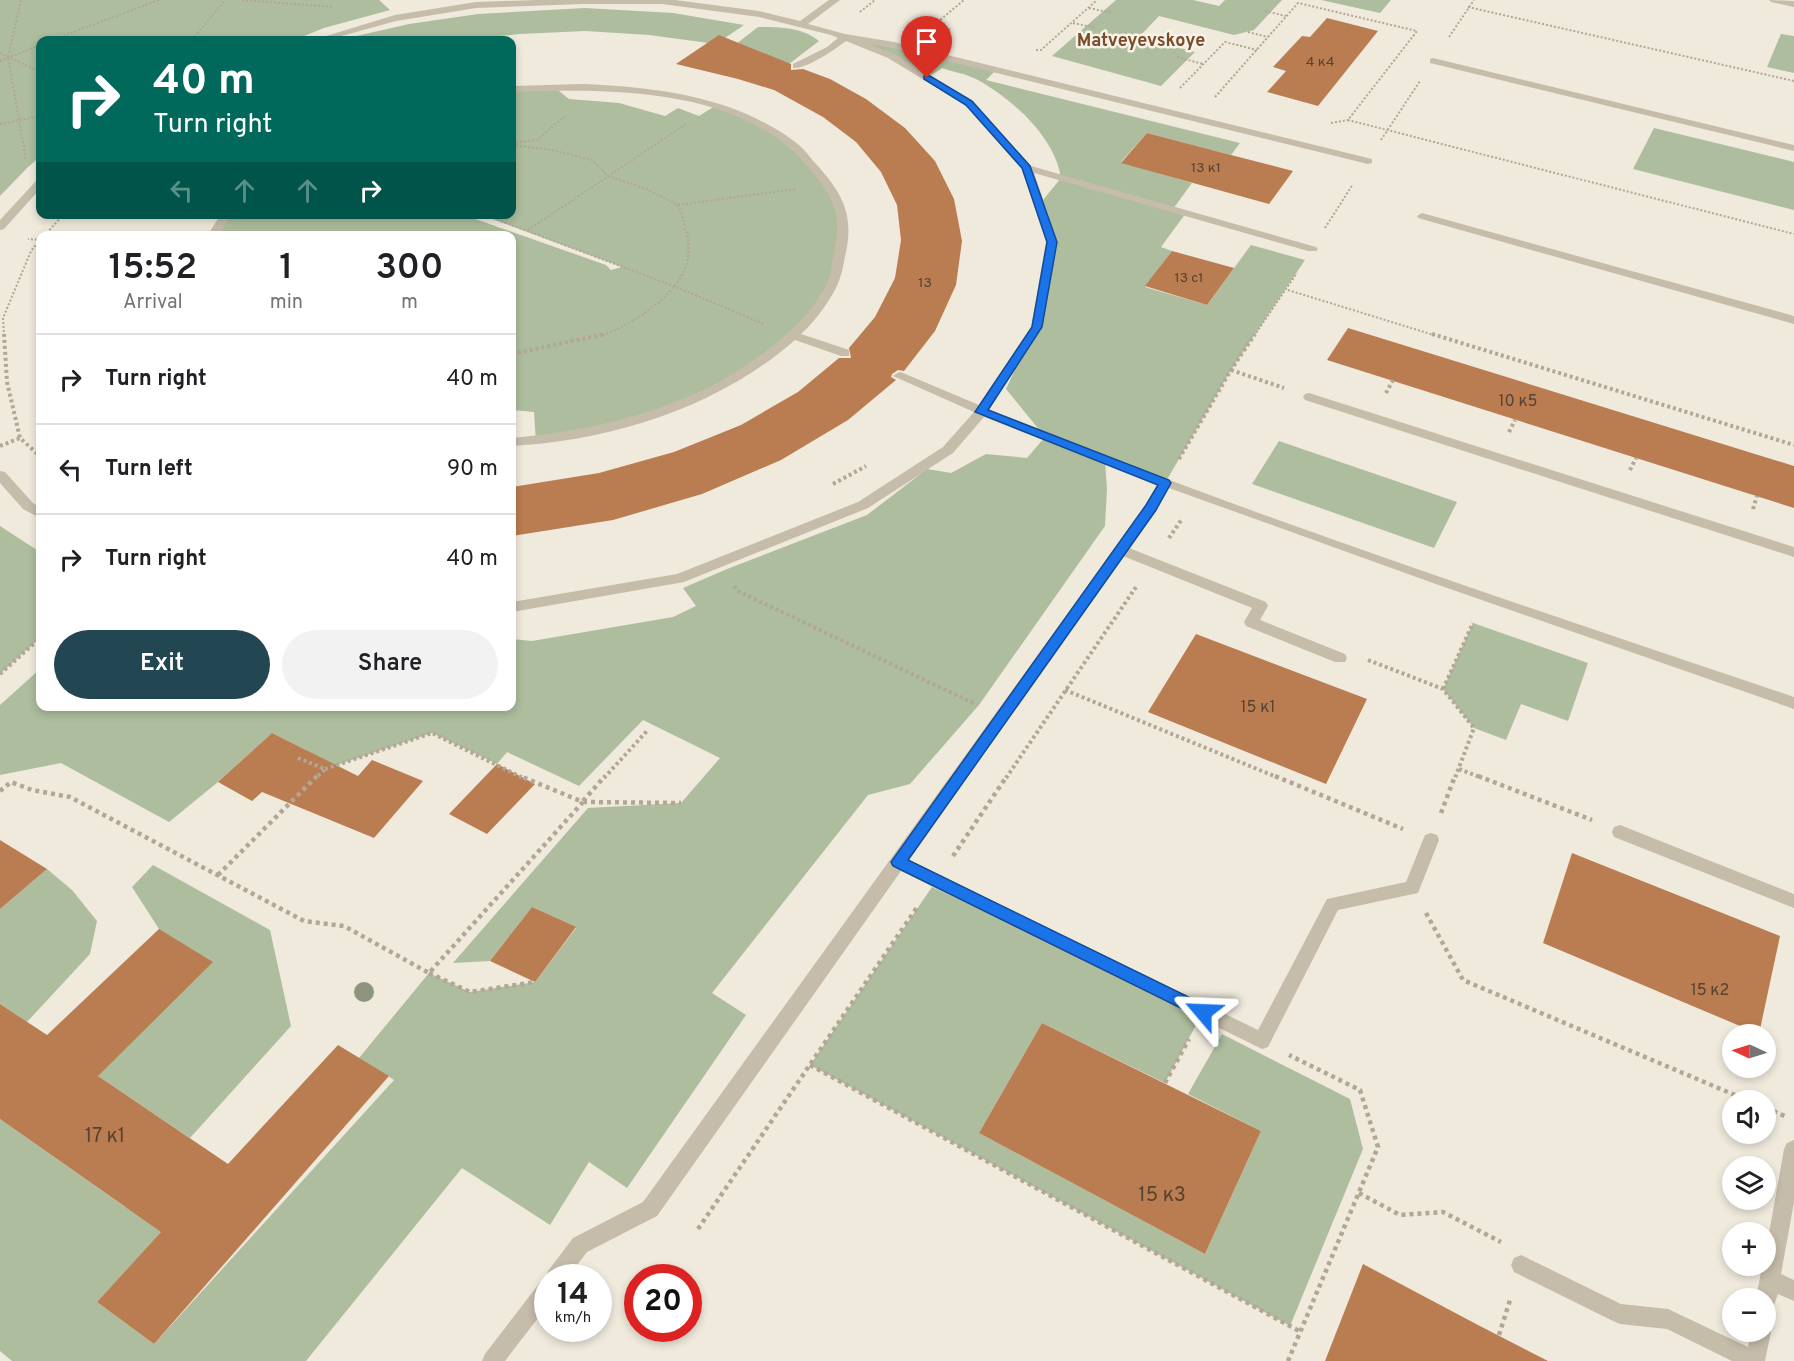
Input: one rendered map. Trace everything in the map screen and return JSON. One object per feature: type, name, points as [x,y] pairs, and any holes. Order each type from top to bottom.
[{"type":"lane","points":[[802,24],[835,0]]},
{"type":"lane","points":[[1774,0],[1794,4]]},
{"type":"lane","points":[[332,36],[395,18],[433,11],[476,5],[582,1],[662,1],[759,14],[802,24],[845,37],[891,56],[969,103],[1027,168],[1052,242],[1037,327],[981,412],[948,450],[863,505],[679,579],[516,606]]},
{"type":"lane","points":[[796,66],[830,49],[845,37],[894,45],[1368,161]]},
{"type":"lane","points":[[1433,61],[1794,148]]},
{"type":"lane","points":[[516,89],[553,86],[614,87],[657,92],[715,106],[758,124],[794,146],[830,185],[838,201],[844,231],[841,263],[825,300],[795,336],[765,360],[699,398],[596,432],[536,442],[516,442]]},
{"type":"lane","points":[[1027,168],[1312,249]]},
{"type":"lane","points":[[0,227],[36,187]]},
{"type":"lane","points":[[1422,216],[1794,320]]},
{"type":"lane","points":[[795,336],[845,353]]},
{"type":"lane","points":[[899,376],[981,412],[1165,483],[1541,617],[1794,703]]},
{"type":"lane","points":[[1309,397],[1794,552]]},
{"type":"lane","points":[[0,475],[36,507]]},
{"type":"lane","points":[[566,1264],[580,1245],[650,1209],[1151,507],[1165,483]]},
{"type":"lane","points":[[1121,549],[1262,606],[1251,622],[1340,658]]},
{"type":"lane","points":[[1620,832],[1794,901]]},
{"type":"lane","points":[[898,862],[1262,1041],[1333,904],[1412,888],[1431,840]]},
{"type":"lane","points":[[1768,1288],[1794,1149]]},
{"type":"lane","points":[[1521,1265],[1620,1314],[1668,1319],[1754,1361],[1759,1342]]},
{"type":"lane","points":[[1769,1279],[1794,1291]]},
{"type":"lane","points":[[492,1361],[534,1306]]},
{"type":"path","points":[[21,0],[8,57],[27,167]]},
{"type":"path","points":[[63,36],[159,0]]},
{"type":"path","points":[[195,36],[225,0]]},
{"type":"path","points":[[242,0],[335,7]]},
{"type":"path","points":[[950,30],[939,21],[964,0]]},
{"type":"path","points":[[1033,50],[1041,50],[1097,0]]},
{"type":"path","points":[[1293,0],[1417,31],[1348,120]]},
{"type":"path","points":[[1215,98],[1298,3]]},
{"type":"path","points":[[1468,7],[1794,81]]},
{"type":"path","points":[[1088,8],[1112,14]]},
{"type":"path","points":[[1266,11],[1287,16]]},
{"type":"path","points":[[1072,22],[1096,28]]},
{"type":"path","points":[[1248,32],[1268,37]]},
{"type":"path","points":[[1188,91],[1180,88],[1225,42],[1257,50]]},
{"type":"path","points":[[0,61],[36,46]]},
{"type":"path","points":[[0,53],[36,70]]},
{"type":"path","points":[[1177,57],[1203,64]]},
{"type":"path","points":[[516,143],[537,140],[566,117],[569,99],[553,86]]},
{"type":"path","points":[[1206,96],[1225,101]]},
{"type":"path","points":[[527,231],[715,106]]},
{"type":"path","points":[[0,123],[36,117]]},
{"type":"path","points":[[1329,124],[1348,120],[1794,234]]},
{"type":"path","points":[[516,145],[552,150],[592,160],[608,176],[644,188],[678,205],[830,185]]},
{"type":"path","points":[[516,353],[600,336],[629,325],[676,286],[689,260],[688,231],[678,205]]},
{"type":"path","points":[[49,231],[60,219]]},
{"type":"path","points":[[495,219],[676,286],[795,336]]},
{"type":"path","points":[[22,239],[36,240]]},
{"type":"path","points":[[36,246],[3,318],[7,382],[20,438],[36,452]]},
{"type":"path","points":[[1288,290],[1794,444]]},
{"type":"path","points":[[1231,370],[1309,397]]},
{"type":"path","points":[[0,446],[20,438]]},
{"type":"path","points":[[828,487],[870,464]]},
{"type":"path","points":[[712,565],[738,591],[1002,716]]},
{"type":"path","points":[[1443,689],[1473,623]]},
{"type":"path","points":[[0,674],[36,642]]},
{"type":"path","points":[[1065,690],[1431,840],[1473,728],[1443,689],[1366,659]]},
{"type":"path","points":[[429,973],[647,731]]},
{"type":"path","points":[[218,875],[324,769],[432,733],[535,783],[583,801],[681,803]]},
{"type":"path","points":[[298,758],[324,769]]},
{"type":"path","points":[[1459,769],[1620,832]]},
{"type":"path","points":[[0,791],[11,782],[70,797],[304,921],[344,926],[429,973],[470,992],[535,982]]},
{"type":"path","points":[[1412,888],[1463,980],[1723,1090]]},
{"type":"path","points":[[1165,1083],[1203,1012]]},
{"type":"path","points":[[1262,1041],[1360,1090],[1378,1147],[1288,1361]]},
{"type":"path","points":[[810,1065],[1301,1332]]},
{"type":"path","points":[[1776,1112],[1794,1120]]},
{"type":"path","points":[[1359,1193],[1400,1215],[1443,1212],[1507,1245],[1521,1265],[1499,1335]]},
{"type":"green space","points":[[0,0],[379,0],[390,10],[324,28],[304,36],[36,36],[36,160],[0,196]]},
{"type":"green space","points":[[1116,0],[1193,0],[1219,6],[1225,0],[1282,0],[1254,30],[1234,35],[1159,16],[1139,37],[1195,52],[1161,86],[1052,56]]},
{"type":"green space","points":[[1321,0],[1391,0],[1380,13]]},
{"type":"green space","points":[[585,8],[673,13],[744,25],[716,44],[649,35],[585,31],[500,36],[356,36],[409,24],[478,14]]},
{"type":"green space","points":[[758,27],[798,30],[819,41],[789,64],[731,48]]},
{"type":"green space","points":[[1781,34],[1794,36],[1794,73],[1767,67]]},
{"type":"green space","points":[[845,37],[996,70],[986,80],[1240,143],[1231,155],[1147,133],[1121,162],[1192,183],[1173,209],[1186,213],[1161,247],[1172,251],[1145,287],[1207,305],[1251,245],[1305,260],[1231,370],[1165,483],[1105,460],[1107,489],[1105,526],[979,705],[910,784],[868,795],[712,993],[746,1015],[627,1188],[589,1162],[550,1225],[462,1168],[306,1361],[12,1361],[0,1351],[0,1119],[125,1207],[160,1170],[196,1194],[97,1302],[154,1344],[394,1080],[359,1058],[429,973],[470,992],[535,982],[576,928],[532,907],[490,961],[453,963],[588,808],[681,803],[720,758],[643,720],[579,786],[507,752],[497,764],[432,733],[325,769],[306,750],[272,733],[169,822],[61,763],[0,775],[0,705],[36,673],[36,711],[516,711],[516,639],[532,641],[673,617],[696,606],[683,588],[867,515],[927,469],[951,473],[986,454],[1027,458],[1045,437],[1006,389],[1038,320],[1052,242],[1039,205],[1061,178],[1057,163],[1041,134],[1030,121],[991,88],[978,80],[942,68],[927,78],[891,56]]},
{"type":"green space","points":[[553,86],[569,99],[619,103],[665,116],[678,108],[699,116],[715,106],[758,124],[794,146],[838,201],[841,263],[795,336],[699,398],[596,432],[536,442],[534,412],[516,410],[516,233],[606,265],[611,270],[622,267],[493,219],[516,219],[516,89]]},
{"type":"green space","points":[[1654,128],[1794,162],[1794,210],[1633,169]]},
{"type":"green space","points":[[225,219],[475,219],[509,231],[217,231]]},
{"type":"green space","points":[[1279,441],[1457,502],[1434,548],[1252,484]]},
{"type":"green space","points":[[0,526],[36,549],[36,642],[0,674]]},
{"type":"green space","points":[[1473,623],[1588,663],[1568,721],[1521,704],[1506,740],[1474,728],[1443,689]]},
{"type":"green space","points":[[153,865],[270,930],[291,1026],[190,1138],[98,1076],[159,929],[132,887]]},
{"type":"green space","points":[[47,869],[72,890],[97,921],[90,954],[27,1022],[0,1004],[0,909]]},
{"type":"green space","points":[[932,887],[1203,1012],[1165,1083],[1042,1023],[979,1133],[1205,1254],[1261,1131],[1188,1094],[1222,1034],[1350,1099],[1363,1149],[1290,1326],[810,1065]]},
{"type":"building","points":[[1327,18],[1378,31],[1318,106],[1267,92],[1286,71],[1273,67],[1302,36],[1310,37]]},
{"type":"building","points":[[719,35],[791,64],[791,70],[803,69],[830,79],[866,99],[905,128],[935,161],[954,199],[962,241],[956,285],[935,331],[904,371],[898,370],[892,374],[891,377],[896,380],[848,420],[781,460],[702,494],[613,520],[516,535],[516,486],[599,473],[674,452],[741,425],[798,392],[839,358],[851,358],[849,348],[875,317],[895,278],[901,240],[897,205],[881,172],[856,142],[823,117],[774,90],[676,64]]},
{"type":"building","points":[[1147,133],[1293,171],[1269,204],[1121,163]]},
{"type":"building","points":[[1172,251],[1234,268],[1207,305],[1145,286]]},
{"type":"building","points":[[1348,328],[1794,466],[1794,508],[1327,360]]},
{"type":"building","points":[[1196,634],[1367,699],[1326,784],[1148,712]]},
{"type":"building","points":[[272,733],[358,776],[372,760],[423,781],[374,838],[262,792],[252,801],[218,782]]},
{"type":"building","points":[[497,764],[535,784],[487,834],[449,814]]},
{"type":"building","points":[[0,840],[47,869],[0,909]]},
{"type":"building","points":[[1572,853],[1780,936],[1761,1024],[1735,1024],[1543,943]]},
{"type":"building","points":[[532,907],[576,927],[535,982],[490,961]]},
{"type":"building","points":[[159,929],[213,962],[98,1076],[228,1164],[338,1045],[389,1076],[154,1344],[97,1302],[161,1232],[0,1119],[0,1004],[47,1035]]},
{"type":"building","points":[[1042,1023],[1261,1131],[1205,1254],[979,1133]]},
{"type":"building","points":[[1363,1264],[1478,1325],[1548,1361],[1325,1361]]},
{"type":"district","name":"Matveyevskoye","points":[[1141,40]]},
{"type":"route","points":[[927,78],[969,103],[1027,168],[1052,242],[1037,327],[981,412],[1165,483],[1151,507],[898,862],[1203,1012]]}]
